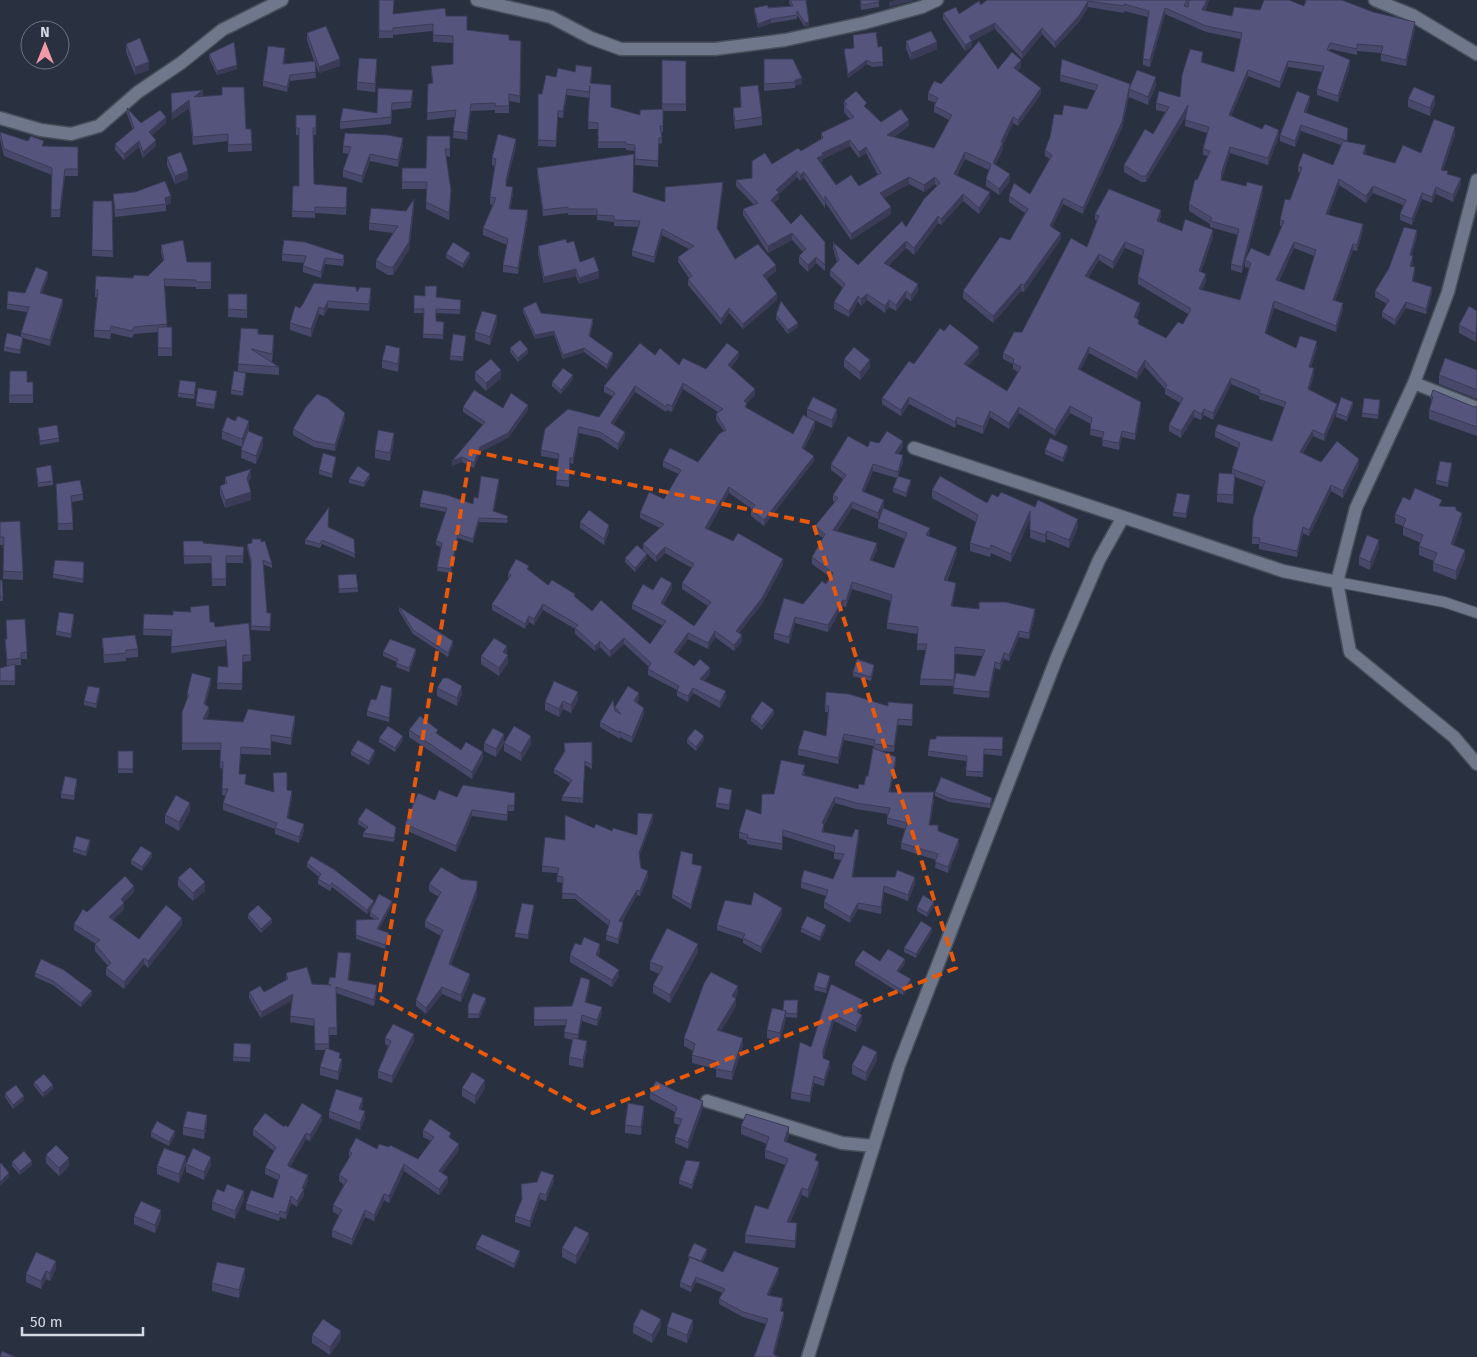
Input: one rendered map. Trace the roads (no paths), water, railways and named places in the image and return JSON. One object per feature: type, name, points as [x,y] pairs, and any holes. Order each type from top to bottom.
[{"type":"street","points":[[0,118],[41,130],[71,134],[99,126],[138,92],[181,63],[222,30],[282,0]]},
{"type":"street","points":[[477,0],[551,17],[591,38],[620,49],[715,49],[785,40],[864,23],[922,7],[937,0]]},
{"type":"street","points":[[1375,0],[1412,15],[1477,54]]},
{"type":"street","points":[[1477,180],[1448,292],[1414,383],[1356,508],[1337,582],[1350,652],[1454,737],[1477,764]]},
{"type":"street","points":[[1414,383],[1477,408]]},
{"type":"street","points":[[914,448],[1283,571],[1337,582]]},
{"type":"street","points":[[808,1357],[899,1065],[1020,750],[1098,560],[1123,517]]},
{"type":"street","points":[[707,1101],[842,1143],[874,1146]]},
{"type":"lane","points":[[1337,582],[1444,602],[1477,613]]}]
